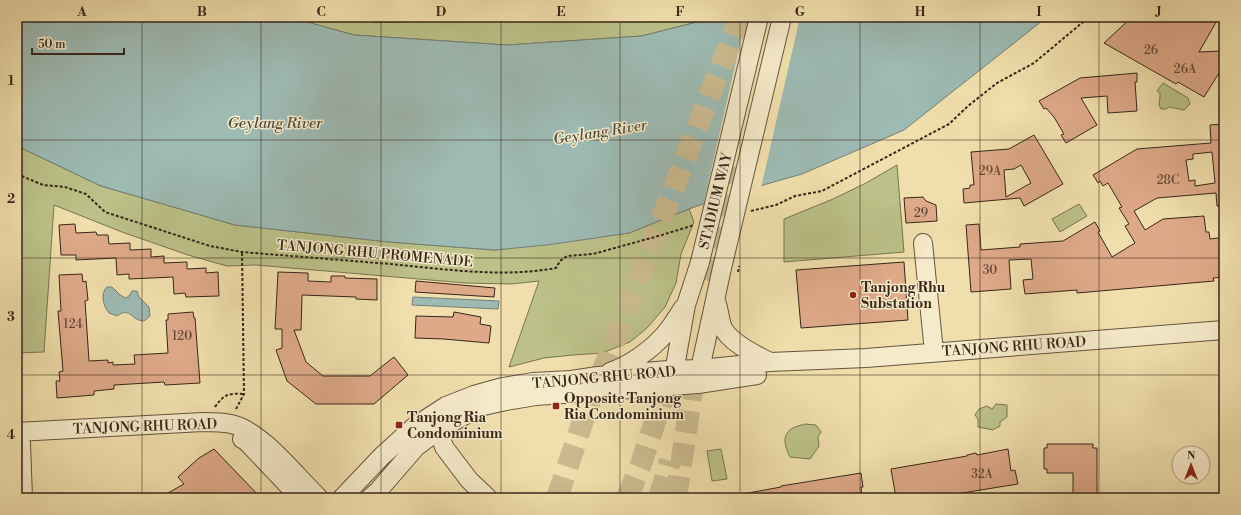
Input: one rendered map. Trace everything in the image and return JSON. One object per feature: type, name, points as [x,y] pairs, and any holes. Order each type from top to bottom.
[{"type":"street","name":"STADIUM WAY","points":[[672,378],[686,304],[700,262],[759,17]]},
{"type":"street","name":"STADIUM WAY","points":[[699,377],[722,268],[782,17]]},
{"type":"street","points":[[923,243],[934,352]]},
{"type":"street","points":[[716,297],[722,327],[732,339],[746,350],[770,362]]},
{"type":"street","points":[[598,376],[619,369],[646,352],[664,335],[686,304]]},
{"type":"street","name":"TANJONG RHU ROAD","points":[[699,377],[770,362],[866,358],[1224,330]]},
{"type":"street","name":"TANJONG RHU ROAD","points":[[342,497],[382,456],[415,426],[446,406],[474,395],[503,387],[533,382],[571,380],[598,376],[672,378],[778,372],[803,361]]},
{"type":"street","name":"TANJONG RHU ROAD","points":[[370,498],[378,491],[416,447],[439,430],[479,407],[506,400],[672,378]]},
{"type":"street","name":"TANJONG RHU ROAD","points":[[18,439],[203,422],[232,424],[250,437],[315,498]]},
{"type":"street","points":[[439,430],[444,447],[469,480],[488,498]]},
{"type":"street","name":"TANJONG RHU ROAD","points":[[18,439],[200,433],[228,433],[250,437]]},
{"type":"street","points":[[18,439],[23,498]]},
{"type":"path","points":[[355,17],[375,22],[565,17]]},
{"type":"path","points":[[749,211],[776,206],[795,196],[822,191],[949,124],[968,106],[997,83],[1034,63],[1089,17]]},
{"type":"path","name":"TANJONG RHU PROMENADE","points":[[17,174],[43,185],[65,187],[86,194],[105,212],[210,246],[242,252],[447,270],[536,272],[556,268],[560,261],[567,256],[593,254],[698,224]]},
{"type":"path","points":[[232,424],[233,415],[244,394],[242,252]]},
{"type":"path","points":[[213,409],[222,398],[231,393],[244,394]]},
{"type":"green space","points":[[289,17],[717,17],[642,36],[507,45],[354,35]]},
{"type":"green space","points":[[1163,83],[1188,98],[1190,104],[1184,110],[1169,107],[1166,109],[1161,109],[1159,105],[1160,93],[1157,91]]},
{"type":"green space","points":[[17,146],[101,186],[235,225],[389,242],[495,250],[629,233],[689,209],[694,222],[681,254],[676,283],[665,307],[647,328],[630,342],[602,353],[544,358],[509,367],[539,281],[511,284],[465,283],[256,265],[227,266],[188,255],[122,232],[54,205],[44,352],[17,353]]},
{"type":"green space","points":[[897,165],[904,252],[784,262],[784,219],[833,199],[866,183]]},
{"type":"green space","points":[[1079,204],[1087,216],[1060,232],[1052,219]]},
{"type":"green space","points":[[996,404],[1007,405],[1007,417],[1000,422],[1000,426],[993,430],[978,427],[978,419],[975,415],[979,409],[987,406],[992,409]]},
{"type":"green space","points":[[805,424],[816,425],[821,432],[818,437],[819,446],[810,459],[790,457],[785,440],[787,433],[797,426]]},
{"type":"green space","points":[[721,449],[727,479],[712,481],[707,451]]},
{"type":"water","name":"Geylang River","points":[[17,17],[289,17],[354,35],[507,45],[642,36],[717,17],[1047,17],[904,130],[802,174],[728,195],[629,233],[547,245],[495,250],[389,242],[235,225],[101,186],[17,146]]},
{"type":"water","points":[[107,287],[112,287],[120,295],[126,298],[132,291],[137,291],[139,297],[149,307],[150,316],[144,321],[136,319],[128,313],[122,313],[117,316],[109,313],[103,300]]},
{"type":"water","points":[[413,297],[499,301],[498,309],[412,305]]},
{"type":"pier","points":[[746,17],[800,17],[761,188],[703,206]]},
{"type":"building","points":[[1132,17],[1219,17],[1199,52],[1221,51],[1221,53],[1224,53],[1224,65],[1204,97],[1178,82],[1176,84],[1104,43]]},
{"type":"building","points":[[1137,73],[1137,82],[1135,82],[1137,111],[1108,113],[1107,96],[1081,98],[1097,125],[1066,143],[1061,135],[1064,134],[1054,117],[1046,108],[1044,109],[1039,101],[1080,78]]},
{"type":"building","points":[[1224,124],[1224,206],[1217,206],[1216,193],[1157,198],[1134,211],[1145,230],[1163,219],[1204,216],[1206,232],[1209,232],[1210,239],[1218,238],[1224,242],[1224,277],[1213,278],[1214,281],[1077,293],[1077,290],[1025,294],[1023,280],[1033,279],[1031,259],[1009,260],[1011,289],[971,292],[966,225],[979,224],[981,250],[1020,247],[1020,244],[1063,241],[1095,222],[1100,231],[1098,232],[1112,257],[1135,243],[1125,226],[1129,224],[1119,208],[1122,207],[1108,183],[1103,186],[1100,181],[1098,183],[1093,175],[1137,149],[1211,143],[1210,125]],"holes":[[[1212,152],[1215,183],[1195,186],[1195,180],[1189,181],[1186,160],[1193,159],[1193,154]]]},
{"type":"building","points":[[1034,135],[1063,184],[1024,206],[1020,198],[964,203],[963,189],[970,188],[970,185],[974,185],[971,152],[1009,149]],"holes":[[[1021,165],[1031,183],[1006,197],[1004,170],[1014,169]]]},
{"type":"building","points":[[923,197],[926,201],[936,205],[937,221],[906,223],[904,198]]},
{"type":"building","points":[[75,224],[76,233],[96,232],[97,235],[108,235],[109,244],[130,243],[130,250],[151,249],[151,257],[164,256],[164,263],[187,262],[187,269],[206,268],[206,273],[218,272],[219,296],[186,297],[185,293],[174,294],[173,277],[129,279],[129,274],[117,275],[116,258],[76,260],[76,255],[61,255],[59,225]]},
{"type":"building","name":"Tanjong Rhu Substation","points":[[904,262],[908,320],[801,328],[796,270]]},
{"type":"building","points":[[278,272],[308,273],[308,281],[331,282],[331,276],[377,279],[377,300],[356,299],[356,297],[302,295],[301,330],[294,330],[306,362],[323,376],[370,376],[394,357],[408,375],[374,404],[316,404],[287,381],[276,350],[282,348],[282,329],[275,329]]},
{"type":"building","points":[[82,274],[83,282],[86,281],[88,300],[85,301],[89,361],[108,360],[108,363],[113,362],[113,365],[135,364],[134,355],[168,353],[166,320],[168,320],[168,314],[193,312],[195,318],[200,383],[165,385],[164,382],[114,385],[114,389],[94,391],[94,395],[57,398],[56,381],[60,381],[59,372],[63,371],[58,311],[61,311],[59,275]]},
{"type":"building","points":[[416,281],[495,288],[494,297],[415,292]]},
{"type":"building","points":[[454,312],[481,317],[480,324],[491,326],[489,343],[415,338],[416,316],[453,317]]},
{"type":"building","points":[[1047,444],[1093,444],[1093,448],[1097,448],[1097,496],[1073,496],[1073,473],[1047,473],[1047,469],[1044,469],[1044,448],[1047,448]]},
{"type":"building","points":[[214,449],[261,498],[159,498],[184,484],[178,477],[199,458]]},
{"type":"building","points":[[1008,449],[1011,471],[1015,470],[1018,484],[937,497],[936,495],[918,498],[896,498],[891,469],[967,456],[976,453],[977,455]]},
{"type":"building","points":[[861,473],[863,487],[861,487],[862,498],[748,498],[748,493]]},
{"type":"tunnel","points":[[557,498],[590,400],[607,360],[740,17]]},
{"type":"tunnel","points":[[702,279],[739,168]]},
{"type":"tunnel","points":[[676,498],[696,365]]},
{"type":"tunnel","points":[[627,498],[640,467],[673,367]]},
{"type":"tunnel","points":[[659,498],[670,461]]},
{"type":"place","name":"Tanjong Rhu Substation","points":[[853,295]]},
{"type":"place","name":"Opposite Tanjong Ria Condominium","points":[[556,406]]},
{"type":"place","name":"Tanjong Ria Condominium","points":[[399,425]]}]
